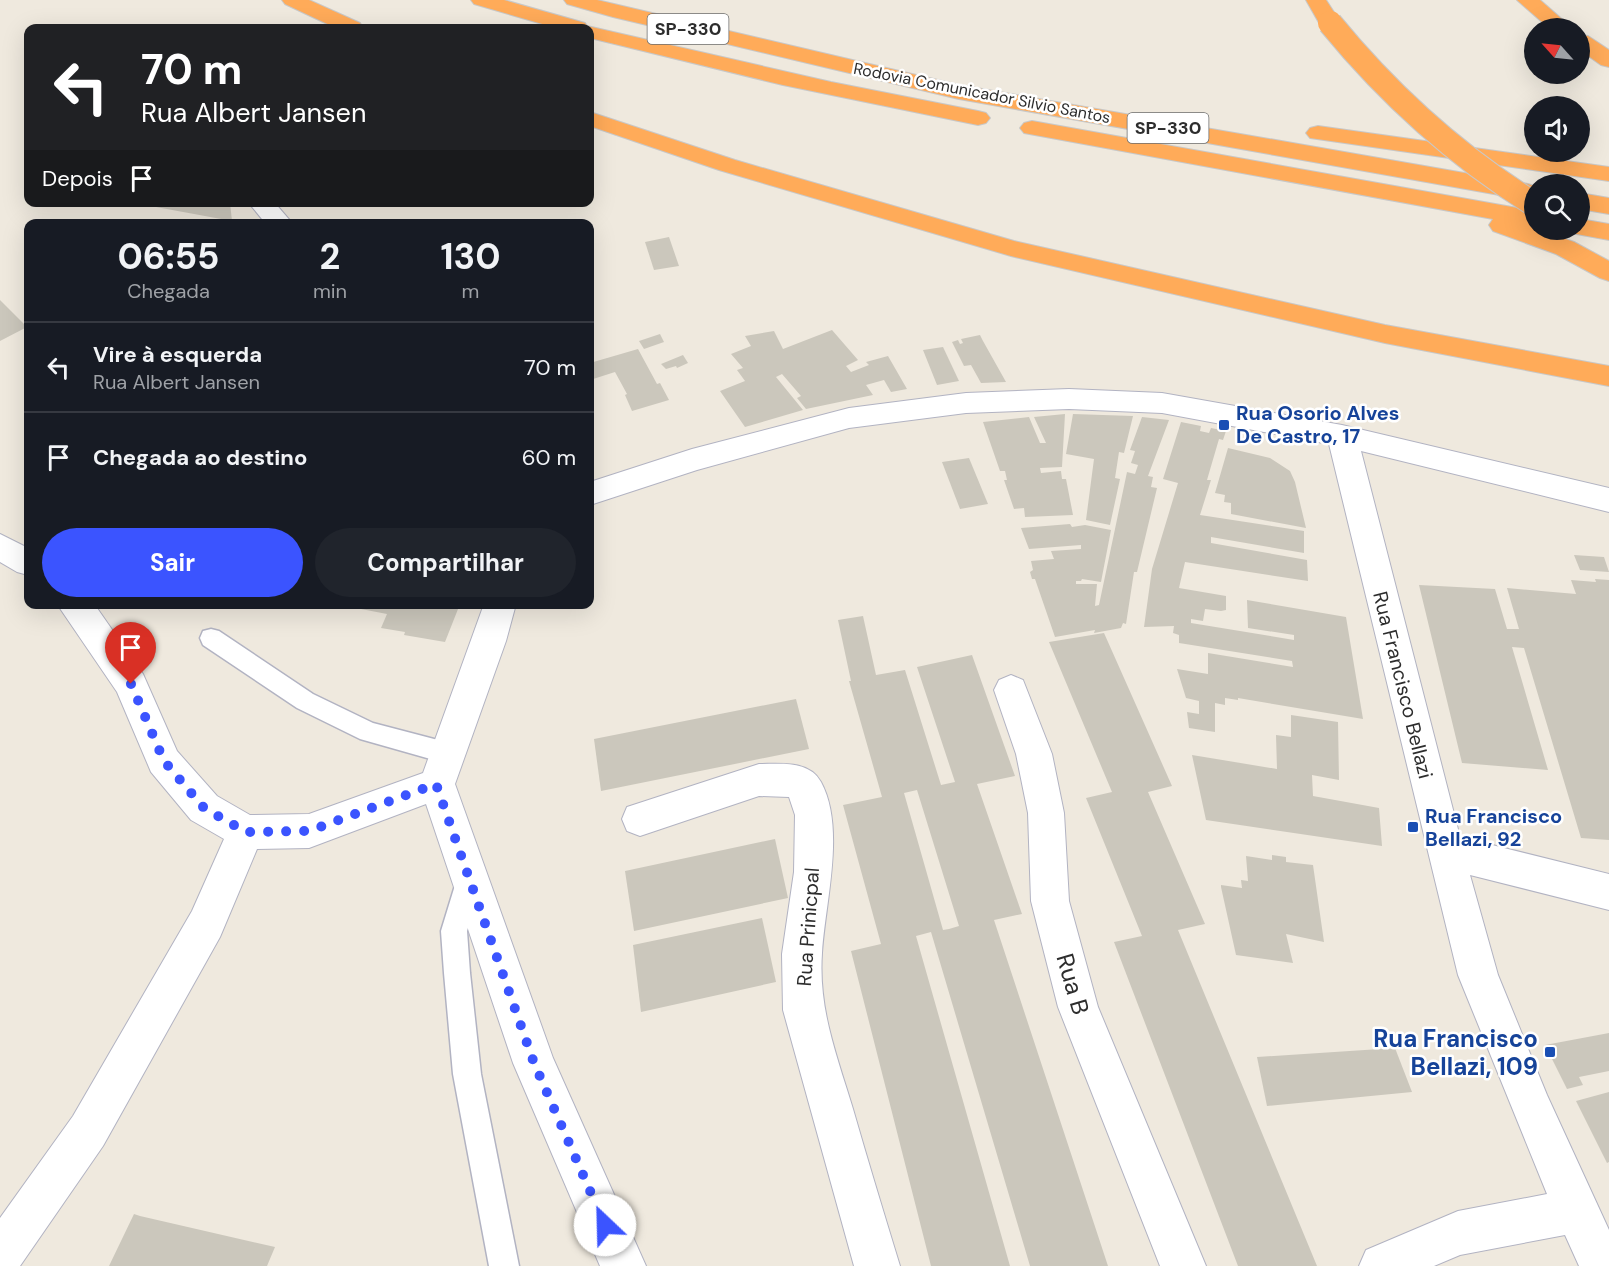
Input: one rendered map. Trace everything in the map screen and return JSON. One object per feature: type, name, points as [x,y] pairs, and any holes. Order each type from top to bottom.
[{"type":"highway","points":[[292,0],[343,24]]},
{"type":"highway","points":[[481,0],[563,24]]},
{"type":"highway","name":"Rodovia Comunicador Silvio Santos","points":[[574,0],[620,14],[959,92],[1524,191]]},
{"type":"highway","points":[[1316,0],[1330,23],[1365,66],[1431,131],[1524,198]]},
{"type":"highway","points":[[1527,0],[1549,18]]},
{"type":"highway","name":"Rodovia Comunicador Silvio Santos","points":[[594,33],[879,100],[1524,217]]},
{"type":"highway","points":[[1590,48],[1609,60]]},
{"type":"highway","points":[[803,56],[1609,174]]},
{"type":"highway","points":[[594,120],[728,165],[1011,248],[1385,334],[1609,376]]},
{"type":"highway","points":[[1323,181],[1508,227],[1565,248],[1609,272]]},
{"type":"highway","points":[[1590,203],[1609,206]]},
{"type":"highway","points":[[1590,229],[1609,232]]},
{"type":"highway","points":[[1590,235],[1609,248]]},
{"type":"highway","points":[[1385,334],[1609,398]]},
{"type":"street","points":[[265,207],[276,219]]},
{"type":"street","points":[[594,493],[692,460],[849,418],[966,403],[1069,399],[1162,403],[1342,436],[1609,500]]},
{"type":"street","name":"Rua Francisco Bellazi","points":[[1342,436],[1444,851],[1478,975],[1576,1211],[1603,1266]]},
{"type":"street","points":[[0,546],[24,561]]},
{"type":"street","points":[[78,609],[131,684],[164,761],[204,808],[246,832],[309,831],[442,768]]},
{"type":"street","points":[[499,609],[442,768],[470,877],[534,1063],[623,1266]]},
{"type":"street","name":"Rua B","points":[[1011,690],[1034,754],[1046,813],[1050,902],[1078,1007],[1183,1266]]},
{"type":"street","name":"Rua Prinicpal","points":[[640,819],[759,780],[797,781],[807,791],[813,815],[813,872],[802,954],[803,1010],[877,1266]]},
{"type":"street","points":[[0,1256],[88,1131],[206,924],[246,832]]},
{"type":"street","points":[[1444,851],[1609,892]]},
{"type":"street","points":[[1382,1266],[1458,1233],[1576,1211]]},
{"type":"lane","points":[[211,638],[305,700],[442,768]]},
{"type":"lane","points":[[470,877],[454,931],[457,973],[467,1074],[504,1266]]},
{"type":"building","points":[[156,207],[230,207],[232,219]]},
{"type":"building","points":[[669,237],[679,266],[654,270],[645,242]]},
{"type":"building","points":[[0,300],[24,324],[24,329],[0,341]]},
{"type":"building","points":[[832,330],[858,360],[846,366],[851,372],[869,365],[866,362],[888,356],[907,389],[891,392],[884,380],[866,385],[873,395],[806,409],[797,398],[801,396],[782,374],[776,377],[803,410],[745,427],[720,391],[745,381],[737,370],[743,368],[731,354],[751,346],[745,336],[774,331],[783,349]]},
{"type":"building","points":[[660,334],[664,342],[644,349],[639,341]]},
{"type":"building","points":[[980,335],[1006,382],[981,383],[971,365],[964,366],[952,342],[958,340],[960,344],[963,343],[961,339]]},
{"type":"building","points":[[943,347],[959,381],[937,385],[923,350]]},
{"type":"building","points":[[638,349],[657,384],[660,383],[669,400],[632,411],[625,395],[627,394],[615,372],[594,379],[594,362]]},
{"type":"building","points":[[683,355],[688,363],[677,368],[676,366],[666,369],[661,364]]},
{"type":"building","points":[[1065,414],[1062,467],[1040,468],[1041,473],[1061,471],[1062,479],[1066,479],[1073,515],[1025,517],[1024,508],[1014,509],[1004,480],[1007,480],[1005,471],[1000,471],[983,422],[1029,417],[1040,443],[1046,443],[1034,417]]},
{"type":"building","points":[[1073,414],[1133,416],[1124,453],[1119,452],[1115,478],[1120,479],[1110,525],[1086,520],[1094,459],[1066,454]]},
{"type":"building","points":[[1142,417],[1169,420],[1148,476],[1153,477],[1151,487],[1157,488],[1137,572],[1134,572],[1126,624],[1123,623],[1121,628],[1094,633],[1095,630],[1055,637],[1035,579],[1032,579],[1031,561],[1054,559],[1051,551],[1081,549],[1081,545],[1029,549],[1021,528],[1070,524],[1072,527],[1085,525],[1111,530],[1101,582],[1082,579],[1076,581],[1076,584],[1097,584],[1095,606],[1099,605],[1127,472],[1135,474],[1138,465],[1131,463],[1135,451],[1130,450]]},
{"type":"building","points":[[1181,422],[1201,426],[1200,431],[1209,433],[1211,428],[1226,431],[1223,440],[1219,439],[1207,480],[1211,480],[1200,515],[1304,531],[1304,553],[1211,537],[1211,543],[1307,560],[1308,581],[1185,562],[1179,588],[1226,596],[1226,610],[1205,609],[1203,621],[1191,619],[1191,623],[1294,640],[1294,635],[1248,628],[1247,600],[1346,617],[1363,719],[1238,698],[1238,700],[1225,698],[1225,705],[1215,703],[1215,732],[1189,728],[1187,712],[1199,714],[1199,701],[1186,698],[1177,669],[1208,674],[1208,653],[1293,667],[1292,661],[1179,643],[1179,635],[1173,633],[1174,626],[1144,627],[1152,569],[1178,483],[1163,479]]},
{"type":"building","points":[[1228,448],[1270,458],[1290,471],[1295,482],[1306,528],[1231,514],[1231,503],[1224,502],[1225,495],[1215,493]]},
{"type":"building","points":[[969,458],[988,504],[960,509],[942,462]]},
{"type":"building","points":[[1574,555],[1604,557],[1609,572],[1580,570]]},
{"type":"building","points":[[1595,579],[1609,580],[1609,840],[1581,838],[1524,648],[1512,647],[1548,770],[1462,763],[1419,585],[1495,589],[1507,629],[1519,629],[1507,588],[1576,594],[1571,580],[1596,582]]},
{"type":"building","points":[[361,609],[458,609],[445,642],[404,635],[405,632],[381,628],[387,614]]},
{"type":"building","points":[[863,616],[876,675],[905,670],[941,785],[955,782],[917,667],[972,655],[1015,776],[977,784],[1022,914],[994,920],[1108,1266],[1030,1266],[931,932],[916,936],[1010,1266],[931,1266],[851,951],[881,944],[843,805],[882,797],[849,681],[851,681],[838,620]],"holes":[[[917,790],[959,926],[943,930],[904,793]]]},
{"type":"building","points":[[1104,633],[1172,786],[1148,792],[1205,924],[1178,930],[1317,1266],[1238,1266],[1114,942],[1142,936],[1086,798],[1112,792],[1049,642]]},
{"type":"building","points":[[796,699],[809,749],[601,791],[594,739]]},
{"type":"building","points":[[1291,715],[1338,722],[1339,780],[1312,775],[1313,796],[1379,808],[1382,846],[1206,820],[1192,755],[1277,769],[1276,735],[1291,737]]},
{"type":"building","points":[[775,839],[788,898],[634,931],[625,871]]},
{"type":"building","points":[[1272,855],[1286,857],[1286,862],[1313,865],[1324,942],[1286,934],[1293,963],[1236,955],[1221,887],[1221,885],[1242,888],[1241,880],[1248,881],[1246,856],[1272,860]]},
{"type":"building","points":[[762,918],[776,982],[641,1012],[633,945]]},
{"type":"building","points":[[1609,1033],[1609,1071],[1579,1077],[1583,1085],[1567,1089],[1545,1045]]},
{"type":"building","points":[[1395,1048],[1412,1092],[1267,1106],[1257,1057]]},
{"type":"building","points":[[1609,1092],[1609,1162],[1607,1163],[1576,1101]]},
{"type":"building","points":[[134,1214],[275,1247],[267,1266],[109,1266]]},
{"type":"place","name":"Rua Osorio Alves De Castro, 17","points":[[1224,425]]},
{"type":"place","name":"Rua Francisco Bellazi, 92","points":[[1413,827]]},
{"type":"place","name":"Rua Francisco Bellazi, 109","points":[[1550,1052]]},
{"type":"route","points":[[131,684],[164,761],[204,808],[246,832],[309,831],[436,784],[534,1063],[605,1225]]}]
